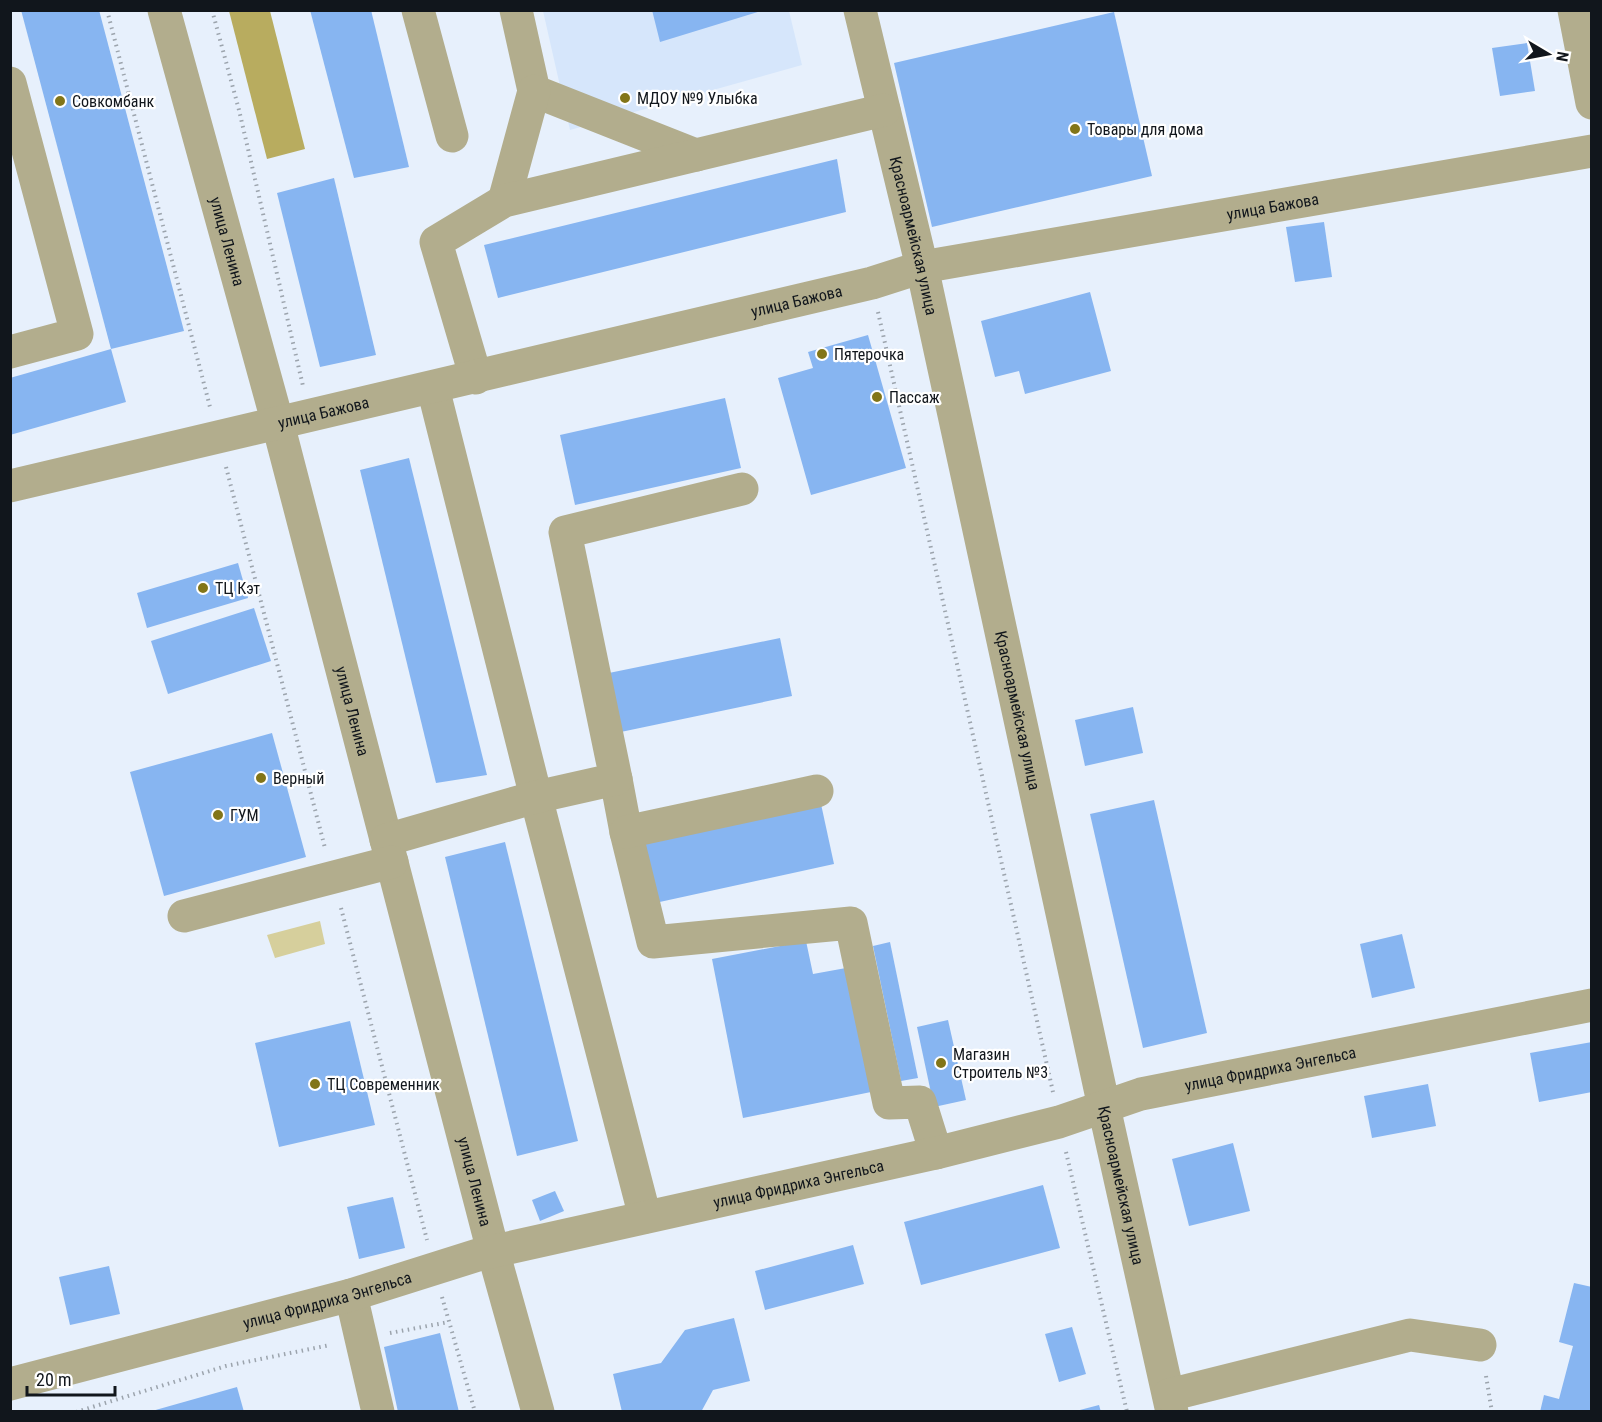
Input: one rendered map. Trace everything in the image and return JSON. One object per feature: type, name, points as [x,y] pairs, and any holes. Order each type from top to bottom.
[{"type":"street","name":"улица Ленина","points":[[164,10],[278,424],[493,1251],[538,1412]]},
{"type":"street","points":[[418,10],[452,136]]},
{"type":"street","points":[[504,201],[534,91],[516,10]]},
{"type":"street","name":"Красноармейская улица","points":[[860,10],[922,267],[1170,1403]]},
{"type":"street","points":[[1574,10],[1592,103]]},
{"type":"street","points":[[10,83],[78,334],[10,352]]},
{"type":"street","points":[[534,91],[696,155]]},
{"type":"street","points":[[476,378],[436,242],[504,201],[884,110]]},
{"type":"street","name":"улица Бажова","points":[[10,486],[872,283],[922,267],[1592,151]]},
{"type":"street","points":[[433,388],[645,1217]]},
{"type":"street","points":[[742,489],[565,532],[626,832],[653,942],[851,923],[889,1103],[920,1102],[936,1153]]},
{"type":"street","points":[[184,916],[332,876],[389,851],[536,797],[616,778]]},
{"type":"street","points":[[626,832],[817,791]]},
{"type":"street","name":"улица Фридриха Энгельса","points":[[10,1384],[351,1295],[493,1251],[936,1153],[1059,1122],[1141,1094],[1592,1005]]},
{"type":"street","points":[[351,1295],[378,1412]]},
{"type":"street","points":[[1170,1403],[1410,1335],[1480,1345]]},
{"type":"path","points":[[107,10],[448,1322],[475,1412]]},
{"type":"path","points":[[212,10],[239,110],[310,417]]},
{"type":"path","points":[[872,283],[1059,1122],[1127,1412]]},
{"type":"path","points":[[76,1412],[226,1366],[448,1322]]},
{"type":"path","points":[[1480,1345],[1492,1412]]},
{"type":"shaded area","points":[[229,11],[270,11],[305,149],[267,159]]},
{"type":"shaded area","name":"МДОУ №9 Улыбка","points":[[543,11],[789,11],[802,65],[570,130]]},
{"type":"shaded area","points":[[320,921],[325,944],[275,958],[267,935]]},
{"type":"building","points":[[21,10],[99,10],[184,331],[111,349]]},
{"type":"building","points":[[310,10],[371,10],[409,167],[354,178]]},
{"type":"building","points":[[652,10],[761,10],[761,11],[660,42]]},
{"type":"building","points":[[1114,12],[1152,176],[932,227],[894,63]]},
{"type":"building","points":[[1527,43],[1535,91],[1500,96],[1492,48]]},
{"type":"building","points":[[837,159],[846,212],[498,298],[484,245]]},
{"type":"building","points":[[334,178],[376,355],[320,367],[277,193]]},
{"type":"building","points":[[1324,222],[1332,277],[1295,282],[1286,227]]},
{"type":"building","points":[[1090,292],[1111,371],[1025,394],[1019,371],[995,377],[981,321]]},
{"type":"building","points":[[868,335],[906,468],[811,495],[778,378],[813,368],[808,352]]},
{"type":"building","points":[[111,349],[126,402],[10,435],[10,378]]},
{"type":"building","points":[[725,398],[741,468],[575,505],[560,435]]},
{"type":"building","points":[[409,458],[487,775],[436,783],[360,470]]},
{"type":"building","points":[[238,563],[248,598],[147,628],[137,593]]},
{"type":"building","points":[[254,608],[271,661],[168,694],[151,641]]},
{"type":"building","points":[[780,638],[792,696],[616,733],[604,674]]},
{"type":"building","points":[[1133,707],[1143,753],[1085,766],[1075,720]]},
{"type":"building","name":"ГУМ","points":[[272,733],[306,857],[164,896],[130,772]]},
{"type":"building","points":[[1154,800],[1207,1033],[1143,1048],[1090,814]]},
{"type":"building","points":[[821,804],[834,864],[655,903],[642,844]]},
{"type":"building","points":[[505,842],[578,1141],[517,1156],[445,857]]},
{"type":"building","points":[[1402,934],[1415,988],[1372,998],[1360,944]]},
{"type":"building","points":[[806,941],[813,974],[846,968],[871,1092],[743,1118],[712,959]]},
{"type":"building","points":[[890,942],[918,1078],[901,1081],[873,946]]},
{"type":"building","name":"Магазин Строитель №3","points":[[948,1020],[966,1100],[934,1107],[917,1027]]},
{"type":"building","name":"ТЦ Современник","points":[[350,1021],[375,1125],[279,1147],[255,1043]]},
{"type":"building","points":[[1592,1042],[1592,1092],[1539,1102],[1530,1053]]},
{"type":"building","points":[[1428,1084],[1436,1126],[1372,1138],[1364,1096]]},
{"type":"building","points":[[1233,1143],[1250,1211],[1189,1226],[1172,1159]]},
{"type":"building","points":[[1043,1185],[1060,1248],[921,1285],[904,1222]]},
{"type":"building","points":[[555,1191],[564,1211],[540,1221],[532,1200]]},
{"type":"building","points":[[393,1197],[405,1248],[359,1259],[347,1207]]},
{"type":"building","points":[[853,1245],[864,1284],[765,1310],[755,1271]]},
{"type":"building","points":[[109,1266],[120,1314],[70,1325],[59,1277]]},
{"type":"building","points":[[1574,1283],[1592,1287],[1592,1412],[1540,1412],[1544,1395],[1559,1399],[1573,1346],[1559,1342]]},
{"type":"building","points":[[734,1318],[750,1381],[713,1390],[701,1412],[622,1412],[613,1374],[661,1363],[685,1330]]},
{"type":"building","points":[[1072,1327],[1086,1374],[1059,1382],[1045,1334]]},
{"type":"building","points":[[440,1333],[459,1412],[398,1412],[384,1347]]},
{"type":"building","points":[[237,1387],[244,1412],[152,1412],[152,1411]]},
{"type":"building","points":[[1099,1405],[1101,1412],[1076,1412],[1076,1411]]},
{"type":"place","name":"МДОУ №9 Улыбка","points":[[625,98]]},
{"type":"place","name":"Совкомбанк","points":[[60,101]]},
{"type":"place","name":"Товары для дома","points":[[1075,129]]},
{"type":"place","name":"Пятерочка","points":[[822,354]]},
{"type":"place","name":"Пассаж","points":[[877,397]]},
{"type":"place","name":"ТЦ Кэт","points":[[203,588]]},
{"type":"place","name":"Верный","points":[[261,778]]},
{"type":"place","name":"ГУМ","points":[[218,815]]},
{"type":"place","name":"Магазин Строитель №3","points":[[941,1063]]},
{"type":"place","name":"ТЦ Современник","points":[[315,1084]]}]
